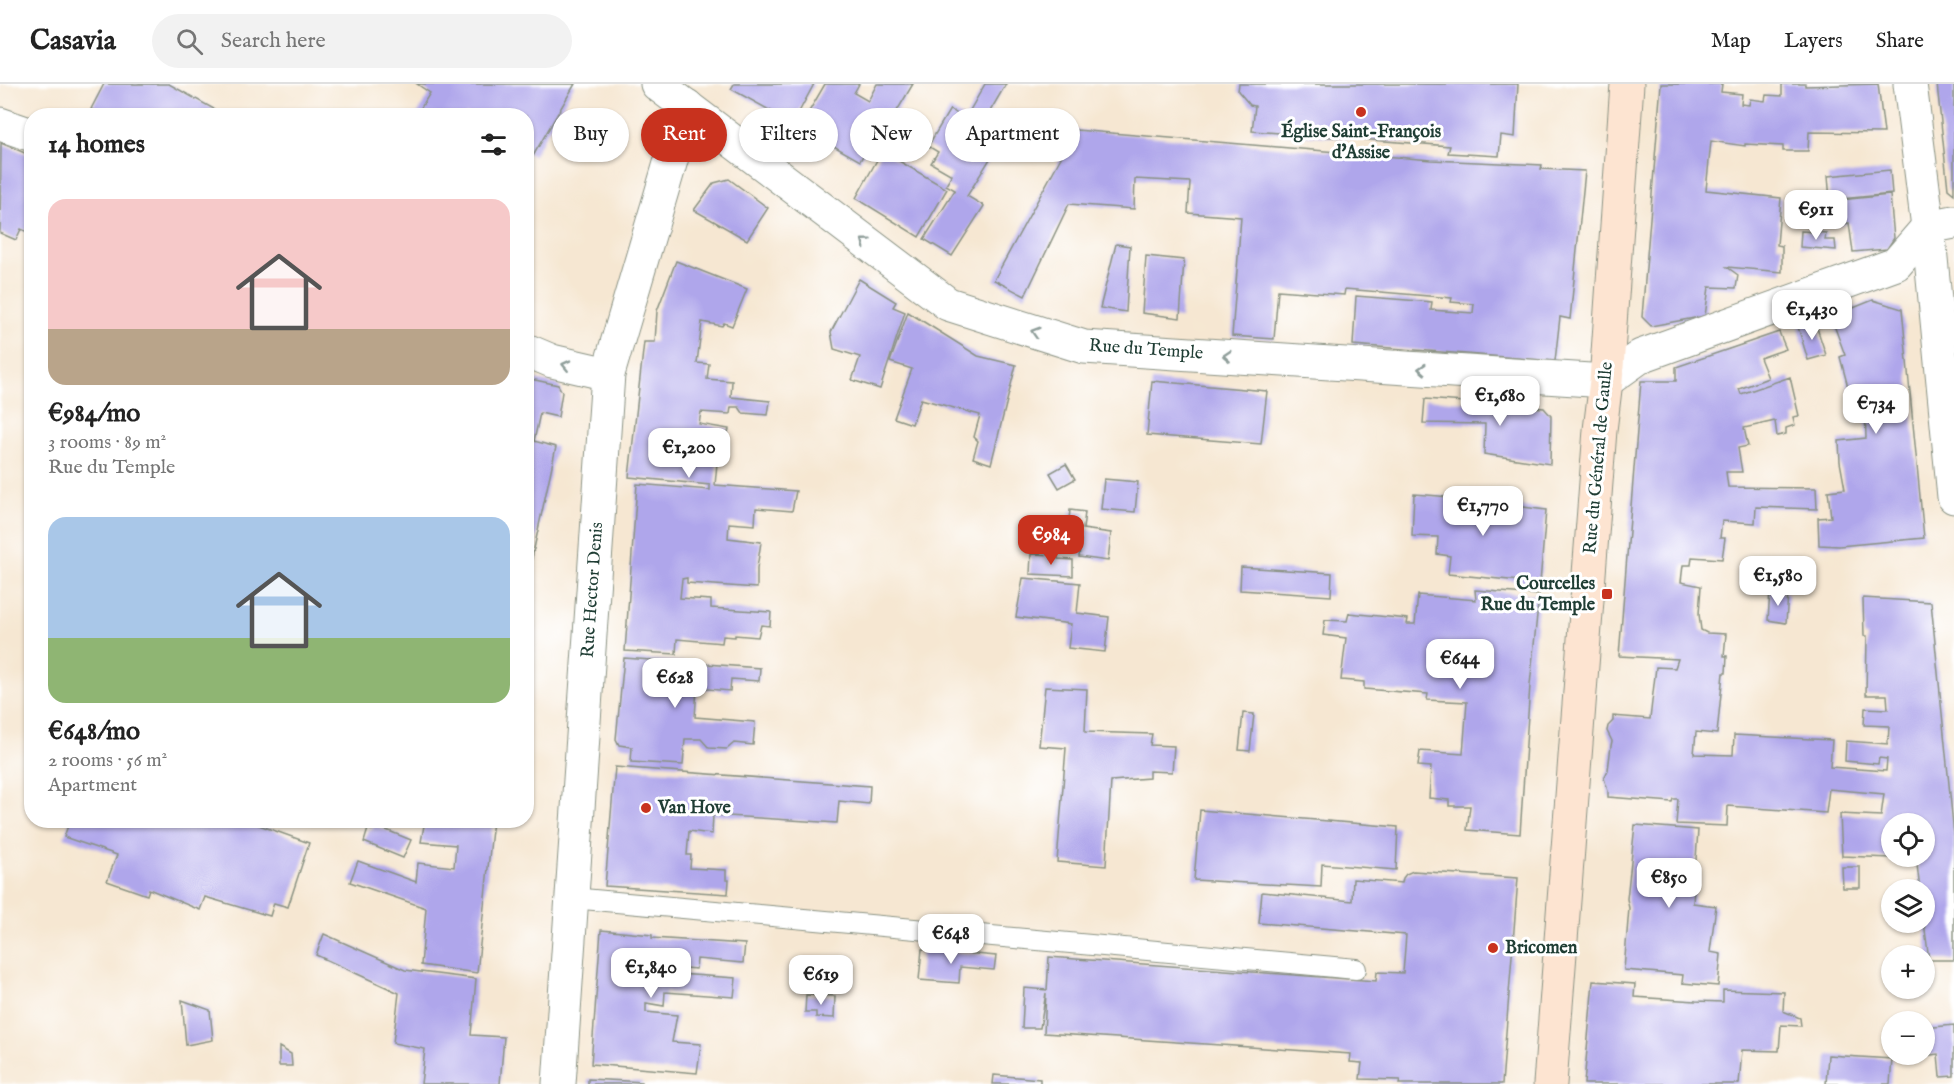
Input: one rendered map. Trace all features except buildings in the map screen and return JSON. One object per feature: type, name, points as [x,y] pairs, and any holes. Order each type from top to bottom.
[{"type":"main road","name":"Rue du Général de Gaulle","points":[[1550,1084],[1600,430],[1606,381],[1627,84]]},
{"type":"street","name":"Rue du Temple","points":[[657,84],[948,304],[1084,347],[1606,381]]},
{"type":"street","points":[[1910,84],[1941,225],[1954,496]]},
{"type":"street","name":"Rue Hector Denis","points":[[559,1084],[608,374],[687,106]]},
{"type":"street","points":[[0,124],[24,132]]},
{"type":"street","points":[[1606,381],[1641,356],[1896,264],[1941,225]]},
{"type":"street","points":[[534,353],[552,361],[608,374]]},
{"type":"lane","points":[[572,898],[1356,969]]},
{"type":"place","name":"Église Saint-François d'Assise","points":[[1361,112]]},
{"type":"place","name":"Courcelles Rue du Temple","points":[[1607,594]]},
{"type":"place","name":"Van Hove","points":[[646,808]]},
{"type":"place","name":"Bricomen","points":[[1493,948]]}]
